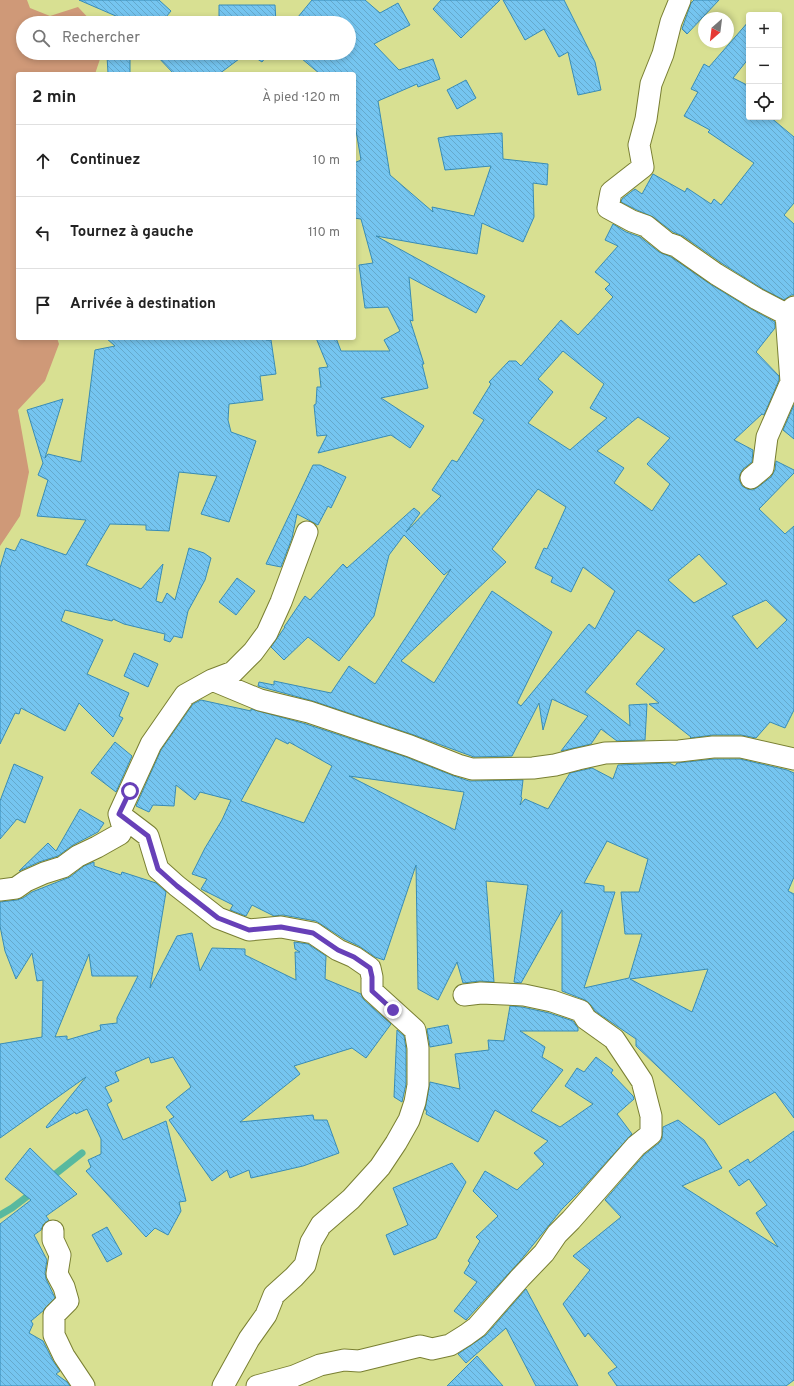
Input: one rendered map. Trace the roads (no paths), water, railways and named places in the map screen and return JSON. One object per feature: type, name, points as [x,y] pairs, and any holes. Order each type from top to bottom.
[{"type":"street","points":[[680,0],[671,22],[663,54],[651,84],[646,119],[639,145],[643,167],[611,192],[608,208],[632,221],[646,226],[668,243],[676,246],[716,274],[756,299],[790,311],[793,383],[767,437],[763,468],[751,478]]},
{"type":"street","points":[[0,890],[16,888],[44,873],[63,867],[78,856],[97,848],[120,834],[123,828],[119,814],[151,744],[185,695],[212,680],[233,672],[267,633],[281,602],[307,532]]},
{"type":"street","points":[[212,680],[260,700],[309,712],[410,746],[472,769],[533,768],[555,765],[605,754],[679,751],[713,747],[741,746],[794,758]]},
{"type":"street","points":[[119,814],[148,836],[158,869],[218,918],[249,930],[281,927],[313,933],[338,950],[354,957],[370,968],[372,977],[372,991],[415,1030],[418,1048],[418,1085],[415,1102],[409,1120],[380,1168],[351,1199],[321,1226],[311,1242],[305,1265],[294,1277],[274,1294],[266,1314],[249,1339],[223,1386]]},
{"type":"street","points":[[257,1386],[294,1376],[320,1365],[344,1360],[359,1361],[420,1346],[432,1349],[450,1345],[466,1335],[477,1327],[520,1278],[544,1254],[556,1234],[571,1220],[636,1146],[651,1134],[652,1116],[642,1081],[614,1040],[586,1019],[581,1011],[552,1001],[524,995],[481,993],[464,995]]},
{"type":"street","points":[[53,1231],[53,1240],[60,1255],[57,1274],[64,1287],[68,1301],[54,1315],[54,1335],[64,1356],[84,1386]]},
{"type":"waterway","points":[[49,1179],[82,1153]]},
{"type":"waterway","points":[[0,1215],[33,1192]]}]
